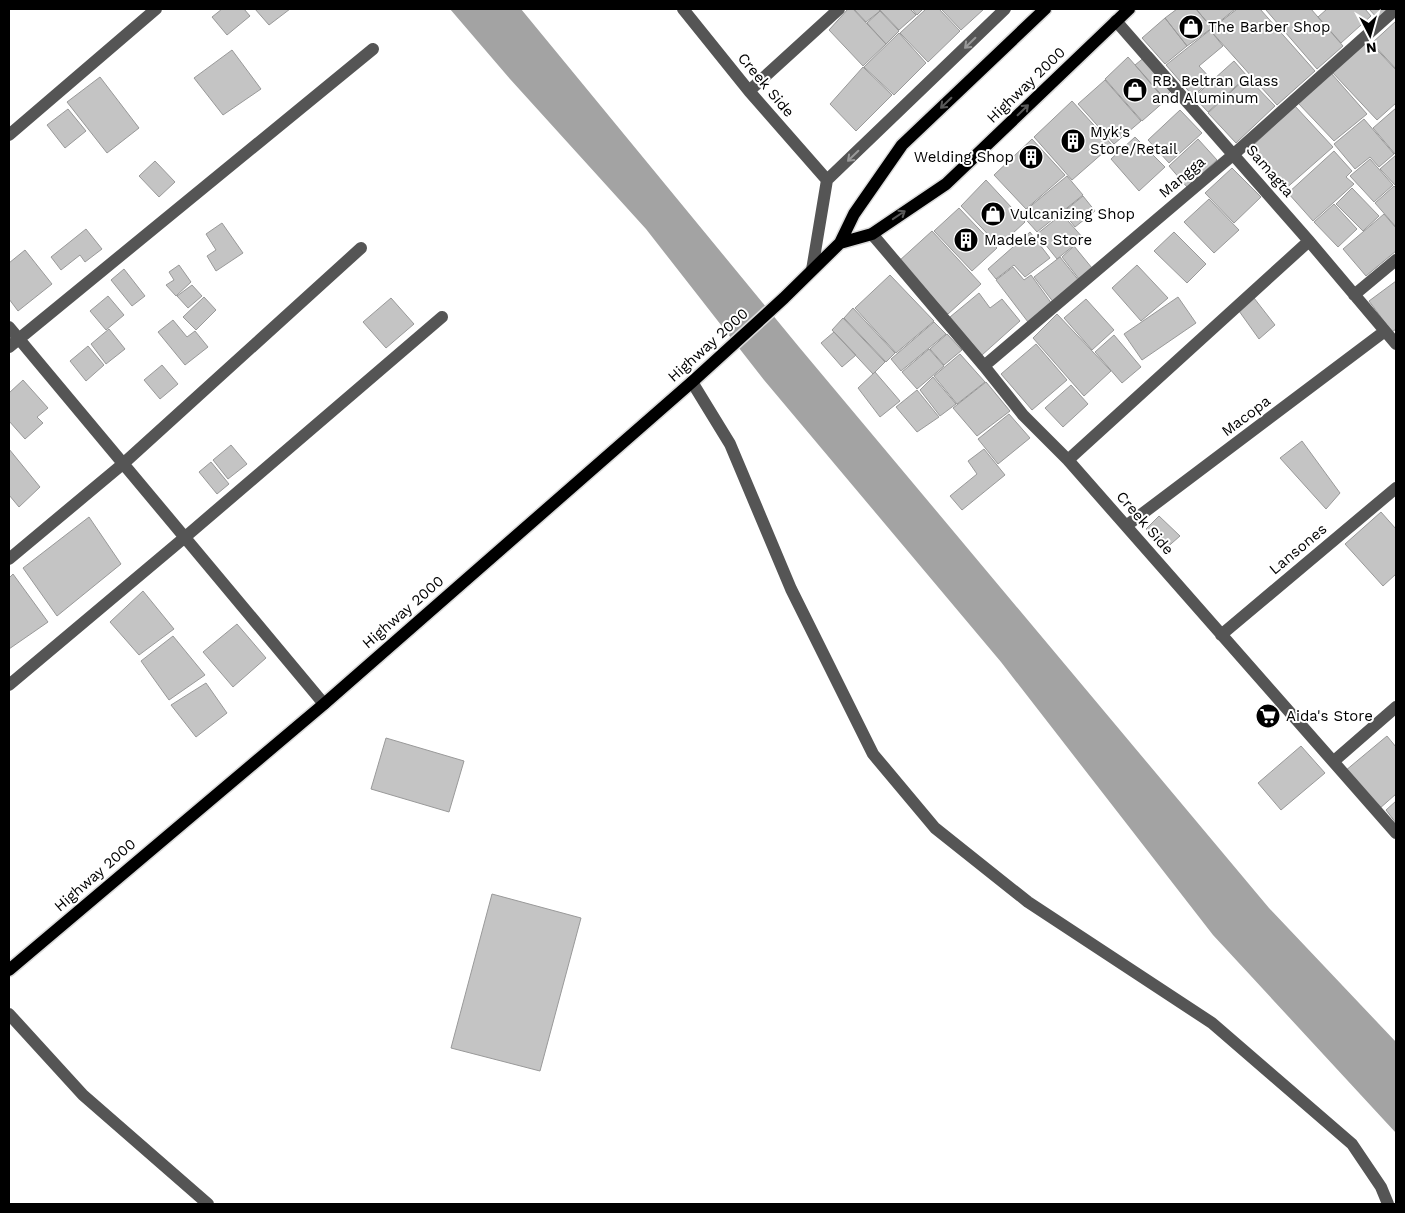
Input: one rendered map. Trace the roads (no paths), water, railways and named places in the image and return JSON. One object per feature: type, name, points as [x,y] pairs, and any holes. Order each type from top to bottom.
[{"type":"main road","name":"Highway 2000","points":[[9,970],[324,704],[692,382],[784,298],[840,244],[854,214],[902,144],[1045,9]]},
{"type":"main road","name":"Highway 2000","points":[[840,244],[872,234],[946,184],[1129,9]]},
{"type":"street","points":[[9,135],[156,9]]},
{"type":"street","name":"Creek Side","points":[[683,9],[749,91],[827,180]]},
{"type":"street","points":[[749,91],[840,9]]},
{"type":"street","points":[[812,270],[827,180],[1005,9]]},
{"type":"street","name":"Mangga","points":[[984,366],[1234,154],[1396,9]]},
{"type":"street","name":"Samagta","points":[[1116,21],[1234,154],[1396,344]]},
{"type":"street","points":[[9,348],[373,49]]},
{"type":"street","name":"Creek Side","points":[[872,234],[1023,415],[1068,460],[1396,833]]},
{"type":"street","points":[[1068,460],[1309,241]]},
{"type":"street","points":[[9,559],[124,463],[361,248]]},
{"type":"street","points":[[1354,294],[1396,260]]},
{"type":"street","points":[[9,685],[442,317]]},
{"type":"street","points":[[9,327],[324,704]]},
{"type":"street","name":"Macopa","points":[[1126,526],[1385,331]]},
{"type":"street","points":[[692,382],[730,444],[791,589],[873,754],[929,821],[935,828],[1028,902],[1212,1023],[1352,1144],[1380,1187],[1388,1204]]},
{"type":"street","name":"Lansones","points":[[1221,635],[1396,488]]},
{"type":"street","points":[[1334,761],[1396,707]]},
{"type":"street","points":[[9,1014],[83,1095],[208,1204]]},
{"type":"place","name":"The Barber Shop","points":[[1191,27]]},
{"type":"place","name":"RB. Beltran Glass and Aluminum","points":[[1135,90]]},
{"type":"place","name":"Myk's Store/Retail","points":[[1073,141]]},
{"type":"place","name":"Welding Shop","points":[[1031,157]]},
{"type":"place","name":"Vulcanizing Shop","points":[[993,214]]},
{"type":"place","name":"Madele's Store","points":[[966,240]]},
{"type":"place","name":"Aida's Store","points":[[1268,716]]}]
